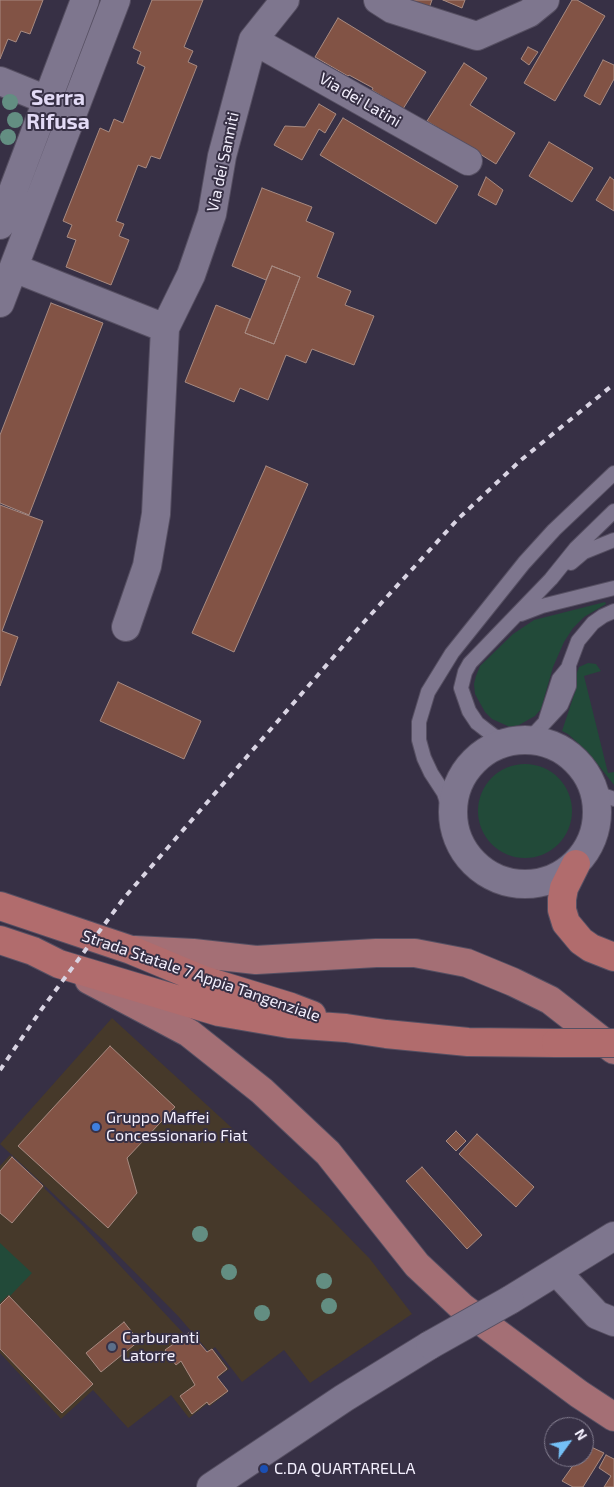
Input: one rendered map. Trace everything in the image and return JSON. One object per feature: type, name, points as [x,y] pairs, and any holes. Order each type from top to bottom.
[{"type":"highway","points":[[580,860],[564,888],[562,910],[566,922],[581,941],[590,948],[614,957]]},
{"type":"highway","name":"Strada Statale 7 Appia Tangenziale","points":[[0,906],[131,950],[203,980],[291,1007],[346,1028]]},
{"type":"highway","name":"Strada Statale 7 Appia Tangenziale","points":[[0,940],[33,951],[58,964],[219,1012],[289,1024],[346,1028]]},
{"type":"highway","points":[[346,1028],[468,1042],[614,1043]]},
{"type":"main road","points":[[131,950],[193,953],[256,960],[415,953],[467,963],[550,1000],[614,1050]]},
{"type":"main road","points":[[58,964],[189,1033],[262,1092],[328,1153],[417,1265],[462,1307],[579,1394],[614,1417]]},
{"type":"street","points":[[0,225],[86,0]]},
{"type":"street","points":[[0,304],[116,0]]},
{"type":"street","name":"Via dei Sanniti","points":[[126,627],[147,566],[156,514],[165,328],[191,275],[212,214],[222,156],[253,40],[285,0]]},
{"type":"street","points":[[378,0],[392,8],[477,36],[529,13],[545,0]]},
{"type":"street","name":"Via dei Latini","points":[[253,40],[468,161]]},
{"type":"street","points":[[0,82],[74,111]]},
{"type":"street","points":[[14,268],[165,328]]},
{"type":"street","points":[[580,860],[592,839],[598,811],[592,783],[572,756],[527,734],[490,748],[473,761],[460,778],[453,799],[453,821],[459,842],[470,860],[487,874],[507,883],[529,885],[550,881],[563,874],[604,842],[614,838]]},
{"type":"street","points":[[215,1486],[344,1398],[430,1345],[557,1272],[614,1236]]},
{"type":"street","points":[[557,1272],[597,1315],[614,1322]]},
{"type":"lane","points":[[453,821],[444,793],[431,773],[419,740],[419,722],[428,692],[452,653],[524,564],[554,530],[614,473]]},
{"type":"lane","points":[[461,688],[465,672],[470,663],[551,579],[576,548],[614,510]]},
{"type":"lane","points":[[595,528],[614,515]]},
{"type":"lane","points":[[551,579],[584,552],[614,540]]},
{"type":"lane","points":[[508,624],[530,610],[614,588]]},
{"type":"lane","points":[[493,604],[464,651],[460,663],[461,688],[469,710],[477,723],[494,736],[527,734],[562,705],[569,686],[568,668],[578,641],[598,620],[614,611]]},
{"type":"lane","points":[[592,783],[603,794],[614,799]]},
{"type":"shaded area","points":[[112,1018],[329,1217],[370,1259],[412,1314],[310,1383],[284,1350],[242,1382],[215,1347],[209,1352],[179,1317],[105,1242],[0,1144]]},
{"type":"shaded area","points":[[10,1155],[45,1187],[206,1356],[214,1350],[229,1369],[217,1378],[228,1392],[210,1406],[207,1404],[189,1418],[171,1395],[128,1428],[93,1390],[61,1419],[0,1353],[0,1166]]},
{"type":"green space","points":[[605,602],[606,604],[584,617],[573,628],[564,642],[553,667],[541,709],[535,716],[519,725],[510,727],[492,719],[485,712],[475,694],[474,684],[476,676],[480,666],[513,634],[534,620]]},
{"type":"green space","points":[[588,663],[596,664],[601,671],[584,676],[608,773],[614,772],[614,785],[588,752],[562,731],[576,689],[572,687],[579,667]]},
{"type":"green space","points":[[525,764],[543,768],[558,778],[568,793],[572,811],[568,829],[558,844],[543,854],[525,858],[507,854],[492,844],[482,829],[478,811],[482,793],[492,778],[507,768]]},
{"type":"green space","points":[[0,1243],[32,1273],[10,1296],[8,1295],[0,1303]]},
{"type":"building","points":[[0,0],[43,0],[30,34],[21,31],[16,42],[8,39],[0,59]]},
{"type":"building","points":[[152,0],[203,0],[184,47],[193,51],[188,62],[197,66],[160,159],[151,156],[146,168],[138,165],[116,221],[124,224],[119,236],[129,240],[111,285],[66,267],[76,240],[67,237],[72,225],[63,221],[100,128],[109,132],[114,119],[123,123],[145,67],[137,63],[141,52],[133,48]]},
{"type":"building","points":[[400,0],[432,0],[428,11]]},
{"type":"building","points":[[443,0],[465,0],[462,8]]},
{"type":"building","points":[[572,0],[577,0],[605,16],[555,101],[524,83]]},
{"type":"building","points":[[338,18],[426,72],[403,109],[372,90],[373,88],[315,57]]},
{"type":"building","points":[[528,47],[538,52],[529,65],[521,59]]},
{"type":"building","points":[[603,60],[614,65],[614,79],[600,105],[584,96]]},
{"type":"building","points":[[464,63],[487,78],[470,105],[515,133],[496,164],[427,121]]},
{"type":"building","points":[[319,104],[336,114],[325,133],[319,129],[302,160],[274,145],[285,126],[305,127]]},
{"type":"building","points":[[343,118],[458,186],[436,224],[320,155]]},
{"type":"building","points":[[549,142],[593,168],[572,202],[529,176]]},
{"type":"building","points":[[486,177],[503,190],[496,205],[478,195]]},
{"type":"building","points":[[610,177],[614,180],[614,211],[596,200]]},
{"type":"building","points":[[262,188],[312,207],[306,221],[334,233],[317,277],[351,291],[345,305],[374,316],[354,365],[312,349],[306,363],[286,355],[268,400],[240,388],[234,402],[185,382],[216,305],[250,319],[245,333],[274,344],[300,277],[272,266],[266,280],[232,266]]},
{"type":"building","points":[[272,266],[300,277],[274,344],[245,333]]},
{"type":"building","points":[[51,303],[103,323],[29,515],[0,503],[0,435]]},
{"type":"building","points":[[266,466],[308,484],[234,652],[192,633]]},
{"type":"building","points":[[0,505],[43,521],[2,631],[18,637],[0,686]]},
{"type":"building","points":[[118,682],[201,721],[184,759],[100,721]]},
{"type":"building","name":"Gruppo Maffei Concessionario Fiat","points":[[110,1046],[175,1107],[127,1158],[137,1193],[108,1228],[18,1146]]},
{"type":"building","points":[[456,1131],[466,1141],[456,1151],[446,1141]]},
{"type":"building","points":[[477,1134],[534,1187],[516,1207],[459,1154]]},
{"type":"building","points":[[12,1157],[43,1186],[12,1223],[0,1213],[0,1171]]},
{"type":"building","points":[[422,1167],[482,1235],[467,1249],[406,1181]]},
{"type":"building","points":[[9,1296],[93,1384],[62,1413],[0,1349],[0,1305]]},
{"type":"building","points":[[124,1322],[139,1341],[101,1372],[86,1353]]},
{"type":"building","points":[[190,1332],[207,1352],[212,1349],[227,1369],[217,1377],[228,1391],[209,1405],[207,1402],[192,1414],[180,1396],[195,1385],[181,1361],[176,1365],[165,1350]]},
{"type":"building","points":[[594,1448],[604,1453],[583,1487],[573,1487],[562,1481],[572,1467],[594,1467]]},
{"type":"building","points":[[606,1455],[614,1459],[614,1487],[604,1487],[611,1476],[599,1468]]},
{"type":"railway","points":[[0,1070],[41,1010],[124,898],[364,622],[458,519],[521,460],[614,384]]},
{"type":"place","name":"Gruppo Maffei Concessionario Fiat","points":[[96,1127]]},
{"type":"place","name":"Carburanti Latorre","points":[[112,1347]]},
{"type":"place","name":"C.DA QUARTARELLA","points":[[264,1469]]},
{"type":"district","name":"Serra Rifusa","points":[[58,110]]}]
